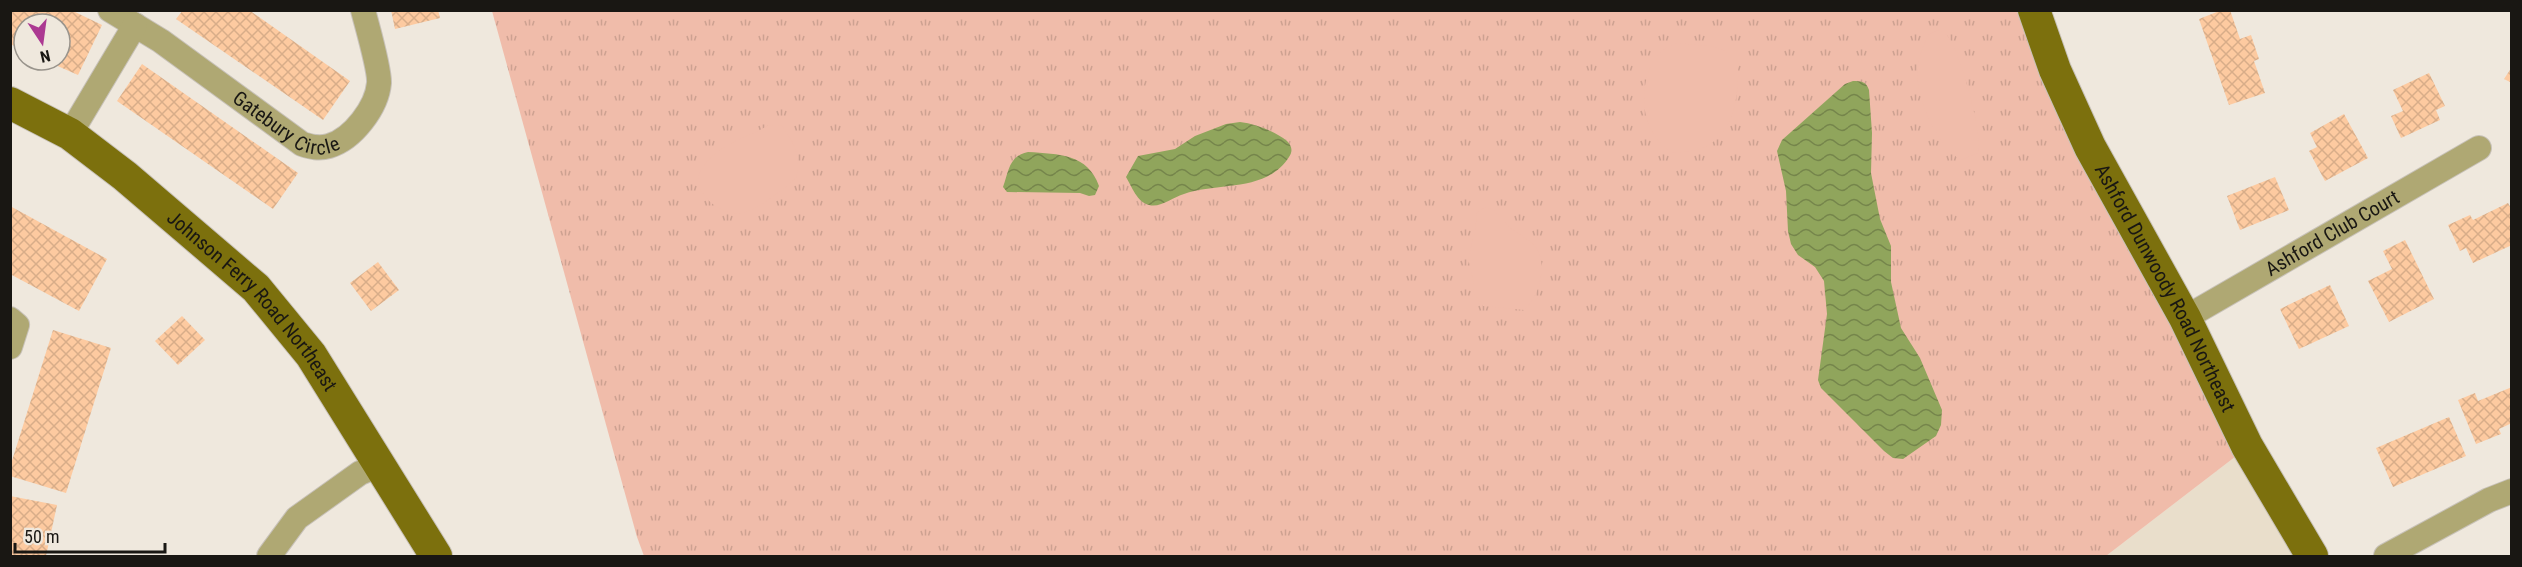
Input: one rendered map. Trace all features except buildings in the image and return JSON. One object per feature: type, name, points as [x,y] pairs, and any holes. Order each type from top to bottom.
[{"type":"main road","name":"Ashford Dunwoody Road Northeast","points":[[2034,10],[2055,70],[2090,147],[2185,318],[2247,446],[2312,556]]},
{"type":"main road","name":"Johnson Ferry Road Northeast","points":[[10,103],[70,134],[151,196],[256,288],[311,355],[436,556]]},
{"type":"street","name":"Gatebury Circle","points":[[110,10],[161,41],[302,144],[316,148],[331,146],[351,133],[374,105],[380,82],[363,10]]},
{"type":"street","points":[[70,134],[135,25]]},
{"type":"street","name":"Ashford Club Court","points":[[2185,318],[2479,148]]},
{"type":"street","points":[[10,319],[17,325],[10,347]]},
{"type":"street","points":[[269,556],[297,518],[360,473],[379,465]]},
{"type":"street","points":[[2386,556],[2489,500],[2511,491]]},
{"type":"shaded area","points":[[2244,450],[2303,556],[2106,556]]},
{"type":"green space","points":[[492,11],[2037,11],[2244,450],[2106,556],[644,556]]},
{"type":"green space","points":[[1938,30],[1948,37],[1954,48],[1974,112],[1979,143],[1978,153],[1961,160],[1943,143],[1929,118],[1919,91],[1917,78],[1921,54],[1928,35]]},
{"type":"green space","points":[[1679,43],[1712,46],[1725,51],[1738,63],[1738,86],[1734,110],[1723,132],[1705,147],[1673,153],[1660,142],[1651,129],[1647,118],[1644,92],[1651,66],[1658,55],[1667,47]]},
{"type":"green space","points":[[769,125],[782,126],[790,138],[798,163],[796,178],[755,208],[742,213],[724,211],[708,200],[702,192],[699,175],[703,167],[717,152]]},
{"type":"green space","points":[[1485,207],[1495,211],[1510,228],[1527,239],[1539,252],[1541,279],[1534,297],[1524,310],[1483,306],[1474,293],[1468,258],[1477,213]]},
{"type":"water","points":[[1853,81],[1863,82],[1869,90],[1872,133],[1871,173],[1880,219],[1891,246],[1891,282],[1901,328],[1920,358],[1942,410],[1941,425],[1936,436],[1903,459],[1893,458],[1884,451],[1821,388],[1818,380],[1827,314],[1824,281],[1815,267],[1798,255],[1791,244],[1786,191],[1777,151],[1782,140],[1845,84]]},
{"type":"water","points":[[1240,122],[1265,128],[1289,143],[1291,153],[1289,157],[1268,176],[1241,185],[1197,190],[1153,206],[1141,201],[1135,194],[1126,177],[1138,156],[1175,149],[1195,136],[1226,124]]},
{"type":"water","points":[[1028,152],[1061,155],[1088,167],[1099,186],[1095,195],[1007,192],[1003,187],[1013,160]]}]
